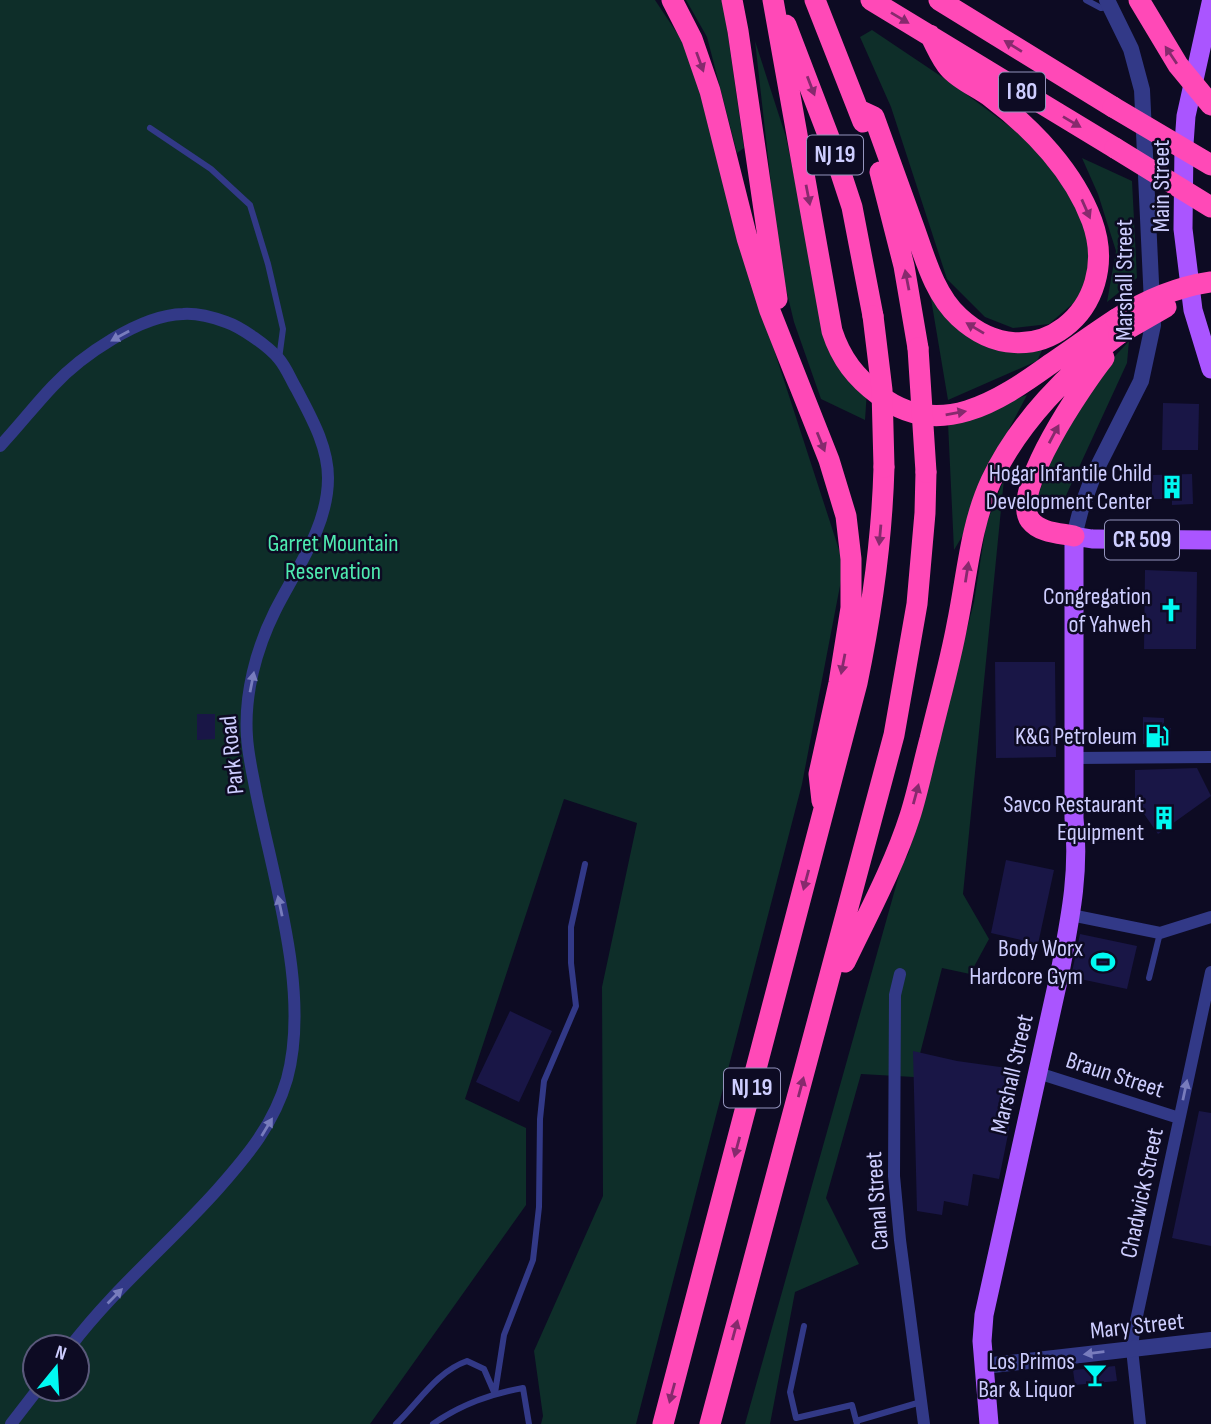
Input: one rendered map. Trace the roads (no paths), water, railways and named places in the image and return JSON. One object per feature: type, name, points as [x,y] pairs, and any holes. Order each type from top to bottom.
[{"type":"highway","points":[[673,0],[701,64],[756,271],[841,497],[851,559],[849,630],[819,774],[824,814]]},
{"type":"highway","points":[[732,0],[772,272],[788,345],[807,406]]},
{"type":"highway","points":[[775,0],[832,331],[847,365],[869,388],[894,405],[924,415],[957,414],[974,410],[1156,312],[1211,289]]},
{"type":"highway","name":"NJ 19","points":[[663,1424],[857,683],[873,597],[883,509],[882,390],[860,243],[842,175],[818,105],[775,0]]},
{"type":"highway","name":"NJ 19","points":[[710,1424],[880,792],[904,692],[922,558],[926,472],[918,348],[897,231],[859,110],[815,0]]},
{"type":"highway","name":"I 80","points":[[871,0],[1211,207]]},
{"type":"highway","name":"I 80","points":[[939,0],[1211,165]]},
{"type":"highway","points":[[1139,0],[1178,65],[1211,105]]},
{"type":"highway","points":[[859,110],[874,117],[931,273],[944,300],[960,318],[980,332],[1005,341],[1018,342],[1044,339],[1076,319],[1095,286],[1099,261],[1096,236],[1082,200],[1069,177],[1028,129],[993,98],[949,68],[930,36]]},
{"type":"highway","points":[[1074,536],[1045,531],[1036,526],[1026,514],[1027,495],[1047,447],[1068,409],[1119,331],[1142,303],[1171,290],[1211,282]]},
{"type":"highway","points":[[820,1014],[894,858],[910,816],[950,657],[975,528],[992,479],[1011,446],[1053,395],[1119,331]]},
{"type":"highway","points":[[717,1396],[724,1424]]},
{"type":"main road","name":"Main Street","points":[[1211,4],[1206,56],[1188,104],[1184,156],[1184,241],[1188,276],[1205,332],[1211,369]]},
{"type":"main road","name":"CR 509","points":[[1074,536],[1092,539],[1211,540]]},
{"type":"main road","name":"Marshall Street","points":[[989,1424],[982,1341],[984,1315],[1071,915],[1078,851],[1074,818],[1074,536]]},
{"type":"street","name":"Marshall Street","points":[[1074,536],[1091,481],[1141,381],[1153,325],[1142,90],[1131,49],[1109,3]]},
{"type":"street","name":"Park Road","points":[[0,446],[55,384],[88,356],[131,330],[159,318],[184,313],[211,317],[237,326],[279,359],[318,429],[328,477],[323,508],[310,546],[274,614],[263,641],[251,678],[247,706],[247,738],[282,912],[295,1002],[293,1049],[286,1081],[274,1116],[254,1148],[80,1333]]},
{"type":"street","points":[[1075,758],[1211,757]]},
{"type":"street","points":[[1071,915],[1160,933],[1211,917]]},
{"type":"street","name":"Chadwick Street","points":[[1140,1424],[1132,1349],[1211,972]]},
{"type":"street","name":"Canal Street","points":[[900,974],[895,995],[894,1176],[924,1424]]},
{"type":"street","name":"Braun Street","points":[[1038,1073],[1179,1118]]},
{"type":"street","name":"Mary Street","points":[[984,1366],[1211,1340]]},
{"type":"street","points":[[12,1424],[28,1403]]},
{"type":"lane","points":[[1086,0],[1101,8],[1109,3]]},
{"type":"lane","points":[[150,128],[211,169],[250,205],[268,264],[283,329],[279,359]]},
{"type":"lane","points":[[495,1393],[504,1335],[533,1260],[539,1207],[540,1119],[544,1081],[576,1006],[571,963],[571,927],[585,864]]},
{"type":"lane","points":[[1149,978],[1160,933]]},
{"type":"lane","points":[[804,1326],[790,1392],[796,1418],[852,1405],[857,1422],[921,1402]]},
{"type":"lane","points":[[396,1424],[433,1383],[452,1367],[467,1362],[484,1369],[495,1393]]},
{"type":"lane","points":[[433,1424],[452,1411],[495,1393],[523,1388],[528,1424]]},
{"type":"place","name":"Hogar Infantile Child Development Center","points":[[1172,487]]},
{"type":"place","name":"Congregation of Yahweh","points":[[1171,610]]},
{"type":"place","name":"K&G Petroleum","points":[[1157,736]]},
{"type":"place","name":"Savco Restaurant Equipment","points":[[1164,818]]},
{"type":"place","name":"Body Worx Hardcore Gym","points":[[1103,962]]},
{"type":"place","name":"Los Primos Bar & Liquor","points":[[1095,1375]]},
{"type":"park label","name":"Garret Mountain Reservation","points":[[333,557]]}]
